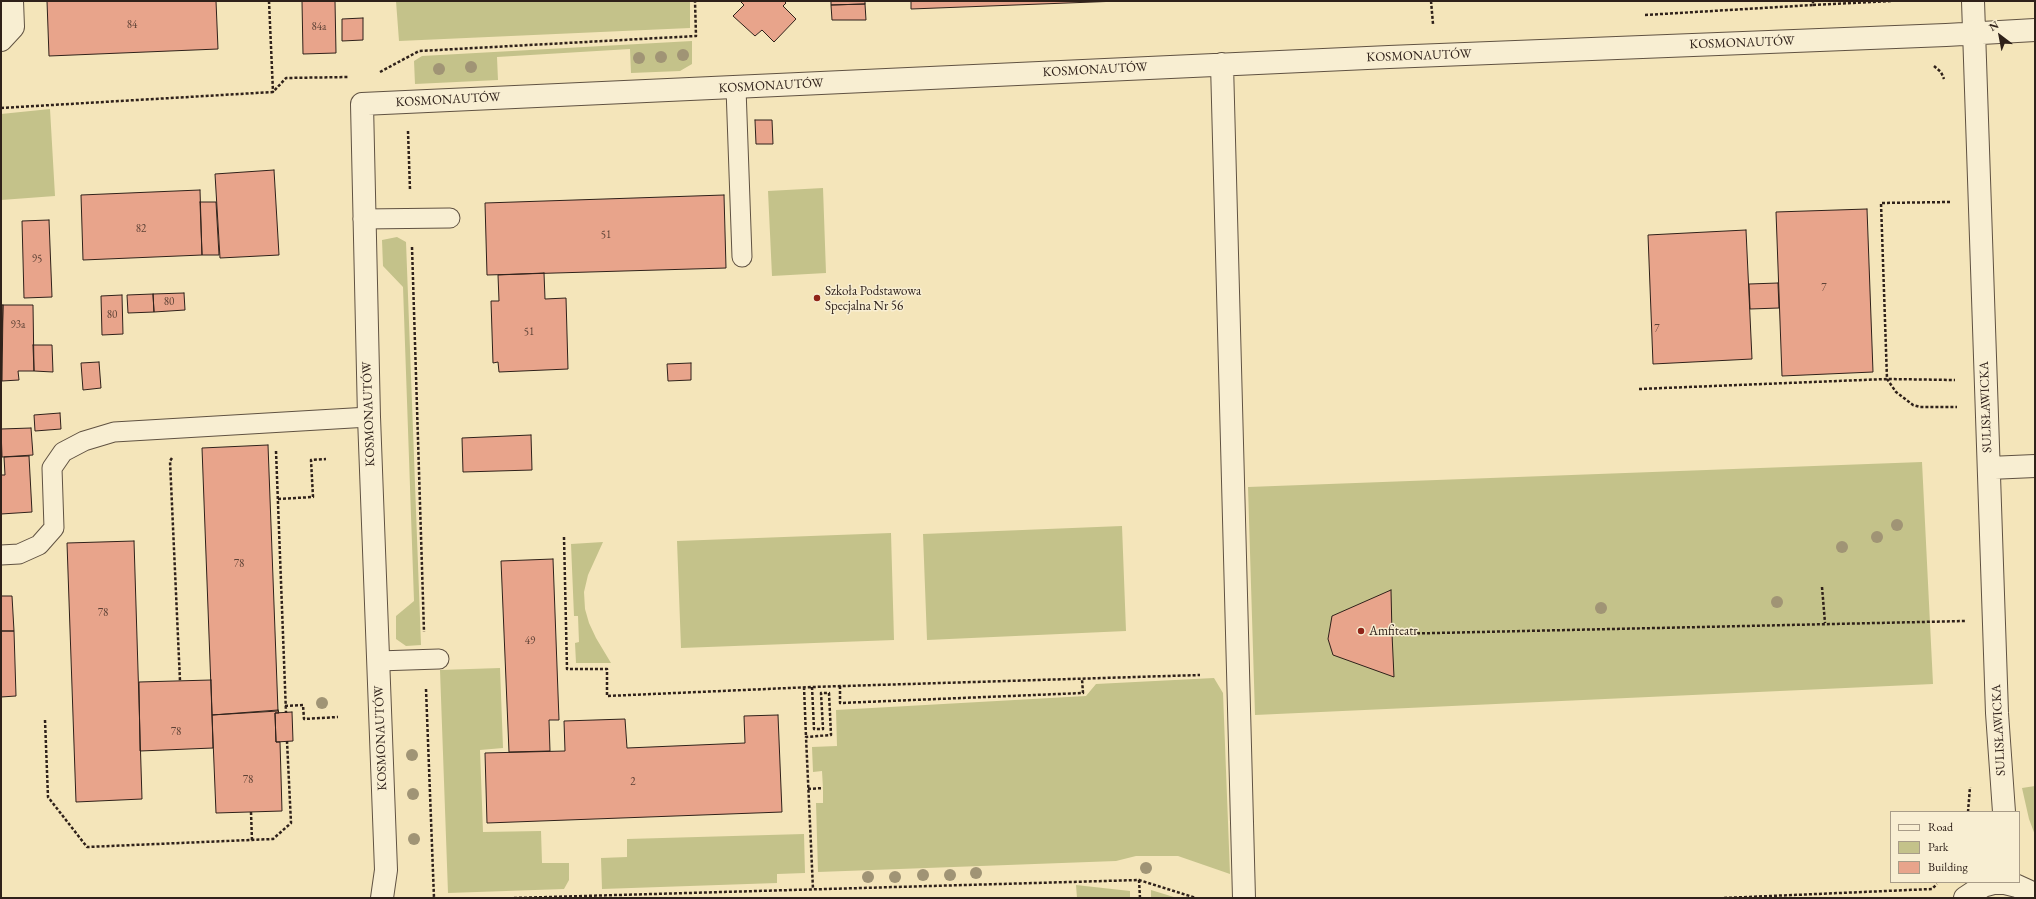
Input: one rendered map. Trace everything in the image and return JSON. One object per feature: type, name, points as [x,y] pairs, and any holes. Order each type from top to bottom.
[{"type":"street","points":[[1,40],[13,27],[12,1]]},
{"type":"street","name":"SULISŁAWICKA","points":[[1973,1],[1997,713],[2004,811]]},
{"type":"street","name":"KOSMONAUTÓW","points":[[382,898],[386,870],[369,417],[363,219],[362,104],[736,88],[1222,64],[2035,30]]},
{"type":"street","points":[[1222,64],[1244,898]]},
{"type":"street","points":[[1989,468],[2035,466]]},
{"type":"street","points":[[1965,898],[1983,886],[2000,883]]},
{"type":"street","points":[[2008,883],[2028,891],[2035,897]]},
{"type":"lane","points":[[736,88],[742,257]]},
{"type":"lane","points":[[363,219],[411,218],[421,220],[450,218]]},
{"type":"lane","points":[[1,555],[19,554],[39,545],[54,528],[52,468],[63,452],[84,441],[114,432],[369,417]]},
{"type":"lane","points":[[378,661],[432,659]]},
{"type":"path","points":[[269,1],[273,92]]},
{"type":"path","points":[[390,66],[419,51],[696,36],[695,1]]},
{"type":"path","points":[[1431,1],[1433,27]]},
{"type":"path","points":[[1813,5],[1891,1]]},
{"type":"path","points":[[1,108],[273,92],[286,78],[337,77]]},
{"type":"path","points":[[408,126],[432,659],[434,898]]},
{"type":"path","points":[[1953,202],[1881,203],[1887,379],[1896,392],[1913,405],[1920,407],[1961,407]]},
{"type":"path","points":[[1639,389],[1887,379],[1960,380]]},
{"type":"path","points":[[276,446],[286,713]]},
{"type":"path","points":[[173,455],[170,461],[180,681]]},
{"type":"path","points":[[278,499],[313,497],[311,460],[326,459]]},
{"type":"path","points":[[564,537],[567,669],[606,669],[607,696],[804,687],[1200,675]]},
{"type":"path","points":[[1822,588],[1825,623]]},
{"type":"path","points":[[1392,634],[1825,623],[1967,621]]},
{"type":"path","points":[[840,686],[840,703],[1083,693],[1082,678]]},
{"type":"path","points":[[804,687],[813,889]]},
{"type":"path","points":[[806,736],[830,735],[829,693],[822,693],[823,729],[814,730],[812,687]]},
{"type":"path","points":[[285,706],[303,705],[304,719],[338,717]]},
{"type":"path","points":[[45,720],[48,797],[87,847],[273,839],[291,824],[287,741]]},
{"type":"path","points":[[808,789],[823,788]]},
{"type":"path","points":[[250,812],[252,840]]},
{"type":"path","points":[[1139,880],[1140,898]]},
{"type":"path","points":[[514,898],[1139,880],[1196,898]]},
{"type":"path","points":[[1724,898],[1932,889],[1938,883]]},
{"type":"green space","points":[[396,1],[690,1],[690,28],[399,41]]},
{"type":"green space","points":[[692,41],[692,64],[680,71],[631,73],[630,49],[497,57],[498,80],[415,84],[414,61],[422,56]]},
{"type":"green space","points":[[50,109],[55,196],[1,200],[1,114]]},
{"type":"green space","points":[[823,188],[826,273],[772,276],[768,191]]},
{"type":"green space","points":[[397,237],[406,242],[421,645],[406,646],[396,639],[396,616],[414,601],[403,287],[383,266],[382,240]]},
{"type":"green space","points":[[1922,462],[1933,684],[1255,715],[1248,487]]},
{"type":"green space","points":[[1122,526],[1126,631],[927,640],[923,534]]},
{"type":"green space","points":[[891,533],[894,640],[681,648],[677,541]]},
{"type":"green space","points":[[603,542],[588,575],[584,592],[585,609],[589,623],[596,638],[611,663],[576,663],[575,643],[579,642],[578,616],[574,616],[571,544]]},
{"type":"green space","points":[[500,668],[503,748],[480,750],[483,832],[541,831],[542,863],[569,863],[569,880],[564,889],[448,893],[440,670]]},
{"type":"green space","points":[[1214,678],[1223,693],[1230,874],[1178,856],[1136,856],[1116,861],[818,872],[816,803],[823,803],[823,788],[822,771],[813,772],[812,747],[837,746],[836,710],[1086,696],[1096,684]]},
{"type":"green space","points":[[2035,786],[2035,835],[2029,819],[2022,788]]},
{"type":"green space","points":[[804,834],[805,873],[777,874],[777,883],[602,889],[601,858],[627,857],[627,839]]},
{"type":"green space","points":[[1076,885],[1130,891],[1130,898],[1077,898]]},
{"type":"green space","points":[[1151,890],[1177,898],[1151,898]]},
{"type":"building","points":[[47,1],[216,1],[218,49],[49,56]]},
{"type":"building","points":[[302,1],[335,1],[336,53],[303,54]]},
{"type":"building","points":[[740,1],[784,1],[786,3],[783,6],[796,19],[774,42],[762,30],[755,36],[733,16],[744,5]]},
{"type":"building","points":[[831,1],[865,1],[865,4],[831,5]]},
{"type":"building","points":[[911,1],[1119,1],[911,9]]},
{"type":"building","points":[[865,4],[866,20],[832,20],[831,5]]},
{"type":"building","points":[[363,18],[363,40],[342,41],[342,19]]},
{"type":"building","points":[[755,120],[772,120],[773,144],[756,144]]},
{"type":"building","points":[[274,170],[279,255],[220,258],[215,174]]},
{"type":"building","points":[[200,190],[202,255],[83,260],[81,195]]},
{"type":"building","points":[[724,195],[726,268],[487,275],[485,203]]},
{"type":"building","points":[[200,202],[216,202],[219,255],[202,255]]},
{"type":"building","points":[[1867,209],[1873,372],[1782,376],[1776,212]]},
{"type":"building","points":[[49,220],[52,297],[24,298],[22,221]]},
{"type":"building","points":[[1746,230],[1752,359],[1653,364],[1648,235]]},
{"type":"building","points":[[544,273],[545,299],[566,298],[568,369],[499,372],[498,362],[493,363],[491,301],[499,301],[498,275]]},
{"type":"building","points":[[1778,283],[1779,308],[1750,309],[1749,284]]},
{"type":"building","points":[[184,293],[185,310],[154,312],[153,294]]},
{"type":"building","points":[[153,294],[154,312],[128,313],[127,295]]},
{"type":"building","points":[[122,295],[123,334],[102,335],[101,296]]},
{"type":"building","points":[[1,305],[3,305],[1,372]]},
{"type":"building","points":[[3,305],[33,305],[34,371],[18,371],[19,380],[2,381]]},
{"type":"building","points":[[33,345],[52,345],[53,372],[34,371]]},
{"type":"building","points":[[99,362],[101,388],[83,390],[81,363]]},
{"type":"building","points":[[691,363],[691,380],[668,381],[667,364]]},
{"type":"building","points":[[60,413],[61,429],[35,431],[34,415]]},
{"type":"building","points":[[31,428],[33,455],[2,457],[1,429]]},
{"type":"building","points":[[531,435],[532,470],[463,472],[462,438]]},
{"type":"building","points":[[268,445],[278,711],[212,715],[202,448]]},
{"type":"building","points":[[29,456],[32,512],[1,514],[1,475],[5,475],[4,457]]},
{"type":"building","points":[[134,541],[142,799],[76,802],[67,543]]},
{"type":"building","points":[[553,559],[559,720],[549,720],[550,751],[509,752],[501,561]]},
{"type":"building","name":"Amfiteatr","points":[[1391,590],[1394,677],[1333,655],[1328,639],[1332,616]]},
{"type":"building","points":[[1,596],[12,596],[14,631],[1,631]]},
{"type":"building","points":[[1,631],[14,631],[16,696],[1,697]]},
{"type":"building","points":[[211,680],[213,748],[140,751],[139,682]]},
{"type":"building","points":[[278,710],[279,713],[275,713],[276,742],[280,742],[282,811],[216,813],[212,715]]},
{"type":"building","points":[[292,712],[293,741],[276,742],[275,713]]},
{"type":"building","points":[[778,715],[782,812],[487,823],[485,753],[565,751],[564,721],[625,719],[627,748],[745,743],[744,716]]},
{"type":"place","name":"Szkoła Podstawowa Specjalna Nr 56","points":[[817,298]]},
{"type":"place","name":"Amfiteatr","points":[[1361,631]]}]
